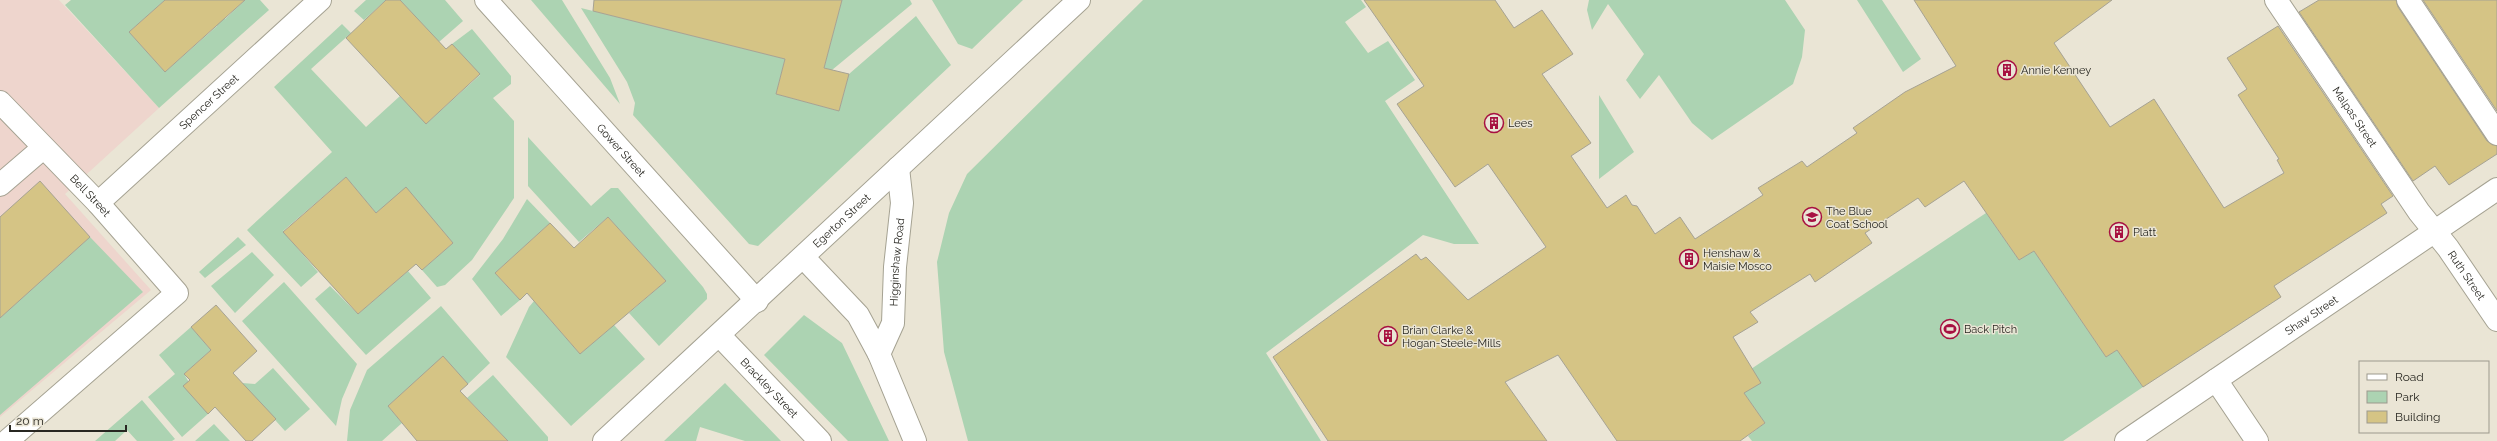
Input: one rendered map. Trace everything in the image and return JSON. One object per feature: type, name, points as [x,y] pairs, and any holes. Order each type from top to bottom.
[{"type":"street","name":"Spencer Street","points":[[98,203],[320,0]]},
{"type":"street","name":"Gower Street","points":[[486,0],[757,301]]},
{"type":"street","name":"Egerton Street","points":[[604,441],[757,301],[898,168],[952,120],[1079,0]]},
{"type":"street","name":"Malpas Street","points":[[2276,0],[2419,212],[2435,232]]},
{"type":"street","points":[[2408,0],[2497,134]]},
{"type":"street","name":"Bell Street","points":[[0,102],[98,203],[177,293],[7,441]]},
{"type":"street","points":[[0,185],[43,148]]},
{"type":"street","name":"Higginshaw Road","points":[[879,354],[893,323],[895,266],[902,203],[898,168]]},
{"type":"street","name":"Shaw Street","points":[[2126,441],[2497,189]]},
{"type":"street","name":"Ruth Street","points":[[2435,232],[2497,320]]},
{"type":"street","points":[[803,257],[858,315],[879,354],[915,441]]},
{"type":"street","name":"Brackley Street","points":[[719,335],[820,441]]},
{"type":"street","points":[[2216,380],[2258,441]]},
{"type":"shaded area","points":[[0,0],[59,0],[159,108],[65,194],[151,290],[0,417]]},
{"type":"green space","points":[[71,0],[165,0],[129,32],[165,72],[217,26],[194,0],[208,0],[225,19],[245,0],[260,0],[269,10],[159,108],[65,5]]},
{"type":"green space","points":[[366,0],[386,0],[364,20],[354,11]]},
{"type":"green space","points":[[400,0],[445,0],[463,21],[439,42]]},
{"type":"green space","points":[[531,0],[562,0],[610,78],[620,104]]},
{"type":"green space","points":[[842,0],[910,0],[912,4],[832,70],[824,68]]},
{"type":"green space","points":[[932,0],[1023,0],[972,49],[958,44]]},
{"type":"green space","points":[[1143,0],[1361,0],[1366,7],[1345,22],[1368,53],[1388,41],[1415,80],[1385,101],[1479,244],[1454,244],[1423,235],[1266,353],[1321,441],[968,441],[944,352],[937,262],[949,213],[967,174]]},
{"type":"green space","points":[[1589,0],[1785,0],[1805,30],[1802,57],[1793,84],[1712,140],[1692,123],[1659,75],[1640,99],[1626,80],[1644,54],[1608,4],[1592,30],[1587,10]]},
{"type":"green space","points":[[1857,0],[1882,0],[1921,59],[1903,72]]},
{"type":"green space","points":[[581,8],[785,59],[776,94],[839,111],[849,74],[916,16],[951,65],[758,246],[749,244],[633,115],[635,103],[627,82]]},
{"type":"green space","points":[[342,24],[351,33],[311,69],[366,127],[400,96],[427,123],[480,75],[452,44],[472,29],[511,76],[511,84],[493,98],[514,121],[514,198],[472,260],[445,285],[437,287],[422,270],[453,243],[406,188],[376,213],[346,177],[283,231],[318,272],[301,287],[247,230],[332,152],[274,87]]},
{"type":"green space","points":[[1599,95],[1634,152],[1599,179]]},
{"type":"green space","points":[[528,137],[591,206],[611,188],[618,188],[703,287],[707,294],[707,299],[659,346],[629,313],[666,281],[608,217],[579,242],[528,186]]},
{"type":"green space","points":[[527,199],[550,223],[495,273],[520,300],[501,316],[472,279],[503,239]]},
{"type":"green space","name":"Back Pitch","points":[[1986,213],[2019,260],[2034,251],[2106,357],[2117,350],[2143,387],[2063,441],[1752,441],[1748,436],[1765,423],[1744,393],[1751,369]]},
{"type":"green space","points":[[90,237],[143,292],[0,415],[0,318]]},
{"type":"green space","points":[[238,237],[246,245],[205,278],[199,272]]},
{"type":"green space","points":[[252,252],[274,275],[235,313],[211,286]]},
{"type":"green space","points":[[408,271],[431,298],[366,355],[315,299],[330,286],[358,314]]},
{"type":"green space","points":[[284,282],[357,364],[342,399],[336,426],[242,321]]},
{"type":"green space","points":[[534,301],[580,354],[614,325],[645,359],[571,426],[506,357],[529,307]]},
{"type":"green space","points":[[441,306],[490,363],[468,384],[443,357],[388,406],[402,423],[382,441],[347,441],[350,410],[367,370]]},
{"type":"green space","points":[[804,315],[842,343],[889,441],[848,441],[764,355]]},
{"type":"green space","points":[[191,327],[211,350],[184,374],[208,414],[182,437],[148,397],[175,374],[159,355]]},
{"type":"green space","points":[[273,368],[310,409],[285,431],[242,383],[255,384]]},
{"type":"green space","points":[[493,375],[548,437],[548,441],[508,441],[467,398]]},
{"type":"green space","points":[[725,383],[781,441],[745,441],[700,427],[696,441],[664,441]]},
{"type":"green space","points":[[142,400],[175,439],[172,441],[137,441],[127,430],[115,441],[95,441]]},
{"type":"green space","points":[[214,424],[230,441],[195,441]]},
{"type":"building","points":[[165,0],[245,0],[165,72],[129,32]]},
{"type":"building","points":[[386,0],[400,0],[446,49],[452,44],[480,74],[426,124],[346,38]]},
{"type":"building","points":[[594,0],[842,0],[824,68],[849,74],[839,111],[776,94],[785,59],[593,11]]},
{"type":"building","points":[[1364,0],[1495,0],[1514,28],[1542,10],[1573,54],[1542,74],[1591,143],[1571,156],[1607,208],[1626,195],[1632,205],[1637,206],[1655,234],[1680,217],[1695,239],[1763,195],[1758,188],[1802,161],[1807,167],[1857,133],[1853,128],[1905,92],[1956,66],[1914,0],[2112,0],[2054,43],[2110,127],[2154,99],[2224,208],[2284,173],[2277,160],[2279,159],[2238,95],[2247,89],[2227,58],[2278,26],[2393,196],[2381,204],[2387,213],[2274,286],[2281,297],[2143,387],[2117,350],[2106,357],[2034,251],[2019,260],[1964,181],[1925,207],[1918,198],[1865,233],[1872,243],[1815,282],[1810,274],[1750,312],[1758,322],[1733,337],[1761,383],[1744,393],[1765,423],[1740,441],[1617,441],[1558,355],[1505,382],[1547,441],[1328,441],[1273,357],[1416,254],[1421,260],[1426,257],[1468,300],[1546,247],[1488,164],[1455,187],[1397,104],[1424,86]]},
{"type":"building","points":[[2319,0],[2396,0],[2398,7],[2487,141],[2497,146],[2497,154],[2449,185],[2435,166],[2413,181],[2299,12]]},
{"type":"building","points":[[2423,0],[2497,0],[2497,111]]},
{"type":"building","points":[[346,177],[376,213],[406,187],[453,243],[422,270],[416,264],[358,314],[283,232]]},
{"type":"building","points":[[40,181],[90,237],[0,318],[0,217]]},
{"type":"building","points":[[608,217],[666,281],[580,354],[527,293],[520,300],[495,273],[550,223],[574,248]]},
{"type":"building","points":[[216,305],[257,351],[233,373],[276,419],[252,441],[246,441],[215,407],[208,414],[183,386],[190,380],[184,374],[211,350],[191,327]]},
{"type":"building","points":[[443,356],[468,384],[460,391],[508,441],[417,441],[388,406]]},
{"type":"place","name":"Annie Kenney","points":[[2007,70]]},
{"type":"place","name":"Lees","points":[[1494,123]]},
{"type":"place","name":"The Blue Coat School","points":[[1812,217]]},
{"type":"place","name":"Platt","points":[[2119,232]]},
{"type":"place","name":"Henshaw & Maisie Mosco","points":[[1689,259]]},
{"type":"place","name":"Back Pitch","points":[[1950,329]]},
{"type":"place","name":"Brian Clarke & Hogan-Steele-Mills","points":[[1388,336]]}]
